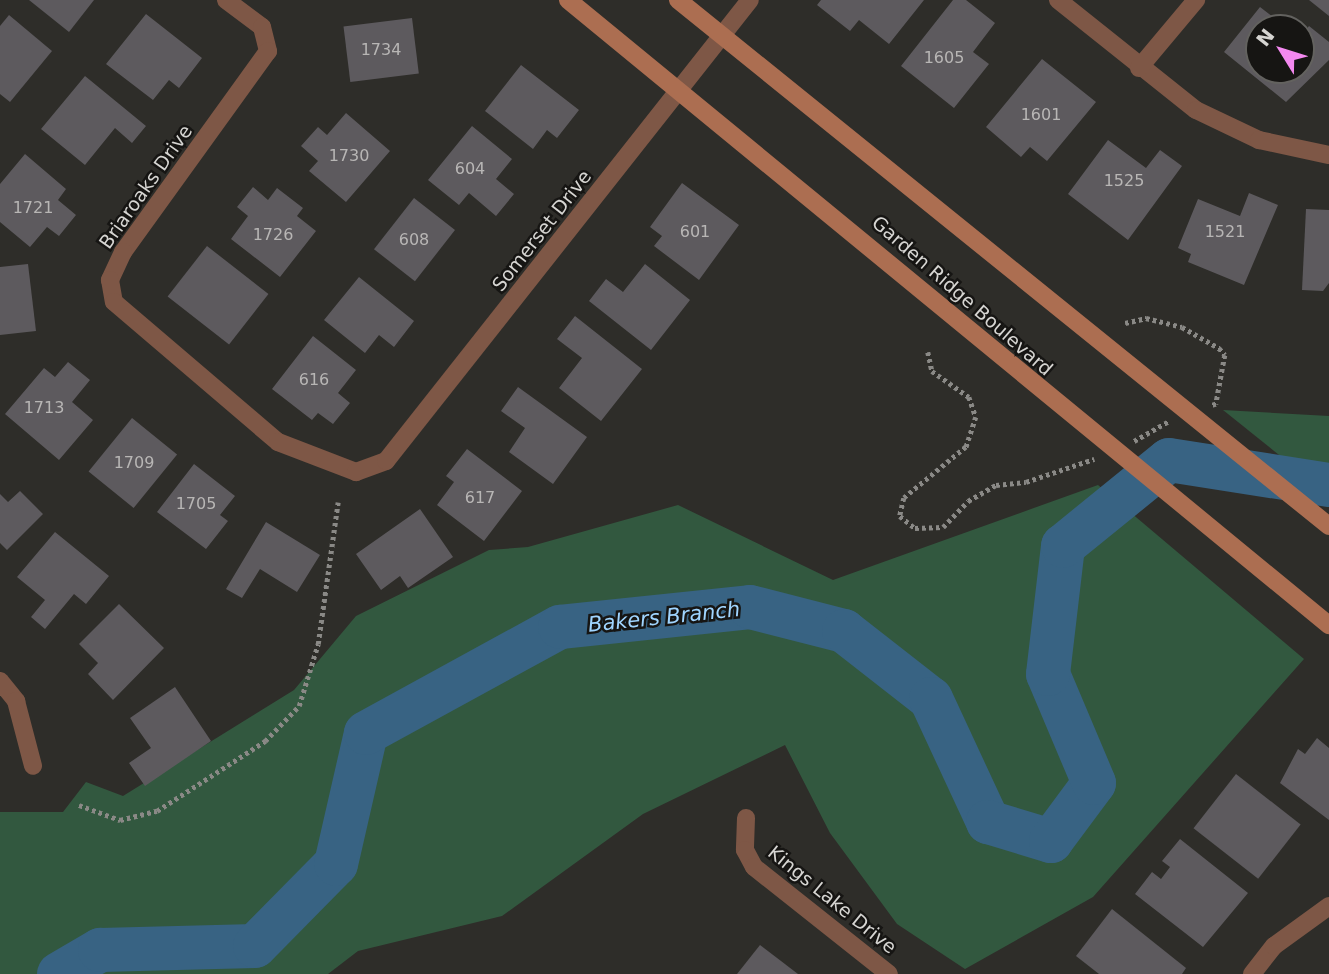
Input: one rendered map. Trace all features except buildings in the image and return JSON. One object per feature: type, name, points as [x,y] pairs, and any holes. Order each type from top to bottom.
[{"type":"main road","name":"Garden Ridge Boulevard","points":[[568,0],[810,194],[1073,418],[1325,622]]},
{"type":"main road","points":[[678,0],[1126,357],[1329,526]]},
{"type":"street","name":"Briaroaks Drive","points":[[226,0],[262,27],[268,51],[123,253],[110,280],[114,302],[278,442],[356,472]]},
{"type":"street","name":"Somerset Drive","points":[[356,472],[386,461],[750,0]]},
{"type":"street","points":[[1058,0],[1139,68],[1196,110],[1259,140],[1329,155]]},
{"type":"street","points":[[1139,68],[1196,0]]},
{"type":"street","points":[[0,681],[16,701],[33,766]]},
{"type":"street","name":"Kings Lake Drive","points":[[746,818],[745,850],[754,867],[889,974]]},
{"type":"street","points":[[1252,974],[1274,946],[1329,906]]},
{"type":"path","points":[[1125,323],[1146,318],[1182,327],[1226,355],[1216,404],[1205,408]]},
{"type":"path","points":[[928,352],[932,371],[969,397],[975,416],[966,447],[904,498],[900,516],[915,528],[943,527],[968,501],[996,485],[1026,482],[1106,453]]},
{"type":"path","points":[[1119,448],[1182,416]]},
{"type":"path","points":[[79,805],[120,820],[157,811],[265,741],[299,706],[318,645],[338,502]]},
{"type":"green space","points":[[1223,410],[1329,416],[1329,495]]},
{"type":"green space","points":[[1098,485],[1304,659],[1093,897],[965,969],[897,924],[830,833],[785,745],[643,814],[502,916],[358,951],[328,974],[0,974],[0,812],[63,812],[86,782],[123,796],[294,690],[356,616],[489,550],[528,547],[678,505],[833,580]]},
{"type":"waterway","name":"Bakers Branch","points":[[59,974],[100,950],[255,946],[336,864],[366,733],[560,627],[750,607],[844,631],[931,699],[988,822],[1051,841],[1094,783],[1048,674],[1063,546],[1169,460],[1329,485]]}]
